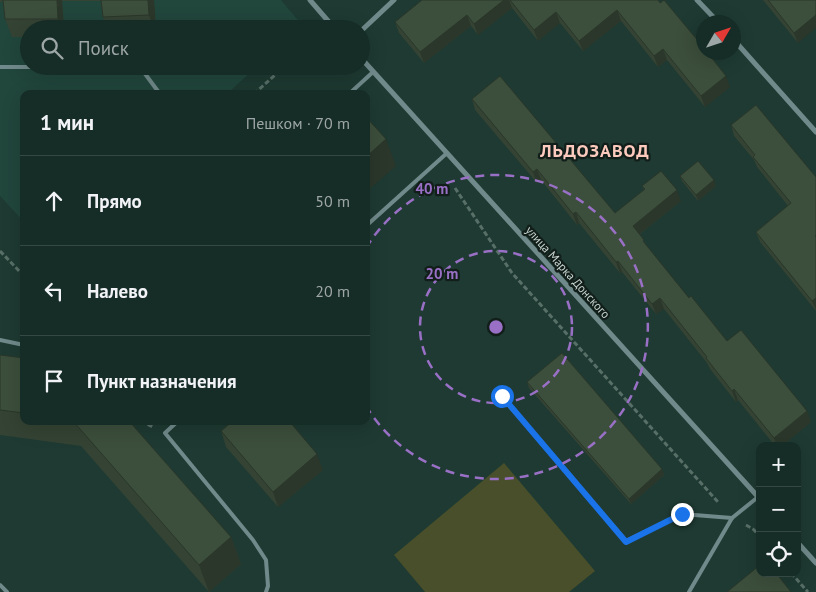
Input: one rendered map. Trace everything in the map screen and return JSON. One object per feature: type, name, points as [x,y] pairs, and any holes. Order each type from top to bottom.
[{"type":"street","points":[[310,0],[327,20]]},
{"type":"street","points":[[370,23],[394,0]]},
{"type":"street","points":[[697,0],[711,15]]},
{"type":"street","points":[[741,48],[816,132]]},
{"type":"street","name":"улица Марка Донского","points":[[370,68],[756,495]]},
{"type":"street","points":[[801,546],[816,563]]},
{"type":"lane","points":[[0,67],[20,67]]},
{"type":"lane","points":[[370,75],[373,72]]},
{"type":"lane","points":[[146,75],[157,90]]},
{"type":"lane","points":[[353,90],[370,75]]},
{"type":"lane","points":[[370,222],[447,153]]},
{"type":"lane","points":[[0,340],[20,344]]},
{"type":"lane","points":[[502,396],[626,542],[682,514],[732,518]]},
{"type":"lane","points":[[174,425],[165,433],[253,540],[266,560],[268,586],[266,592]]},
{"type":"lane","points":[[689,592],[732,518],[756,500]]},
{"type":"lane","points":[[0,585],[7,592]]},
{"type":"path","points":[[258,90],[275,75]]},
{"type":"path","points":[[454,186],[512,273],[732,518],[756,532]]},
{"type":"path","points":[[0,251],[20,272]]},
{"type":"path","points":[[795,577],[808,592]]},
{"type":"shaded area","points":[[0,0],[281,0],[298,20],[20,20],[20,75],[247,75],[231,90],[20,90],[20,218],[0,196]]},
{"type":"shaded area","points":[[504,463],[595,571],[569,592],[425,592],[394,555]]},
{"type":"building","points":[[3,0],[57,0],[58,19],[5,19]]},
{"type":"building","points":[[101,0],[148,0],[149,15],[103,17]]},
{"type":"building","points":[[422,0],[504,0],[474,24],[467,15],[420,52],[395,22]]},
{"type":"building","points":[[510,0],[658,0],[660,3],[664,0],[696,38],[696,60],[713,60],[726,76],[701,96],[663,49],[654,56],[617,10],[579,41],[556,12],[534,30]]},
{"type":"building","points":[[768,0],[816,0],[816,15],[794,33]]},
{"type":"building","points":[[500,76],[615,213],[645,189],[642,186],[661,171],[677,190],[633,226],[689,298],[691,296],[727,341],[741,330],[807,411],[774,438],[734,389],[732,391],[660,298],[652,304],[576,212],[573,214],[537,169],[533,172],[472,99]]},
{"type":"building","points":[[756,105],[816,177],[816,298],[812,301],[756,232],[791,203],[753,157],[755,155],[731,125]]},
{"type":"building","points":[[370,121],[386,139],[370,153]]},
{"type":"building","points":[[698,161],[714,180],[696,195],[680,176]]},
{"type":"building","points":[[562,353],[662,469],[629,499],[527,382]]},
{"type":"building","points":[[0,355],[20,358],[20,412],[0,410]]},
{"type":"building","points":[[76,425],[133,425],[231,537],[199,565]]},
{"type":"building","points":[[228,425],[292,425],[317,454],[273,492],[221,431]]},
{"type":"building","points":[[756,568],[756,577],[779,577],[791,592],[727,592]]},
{"type":"district","name":"ЛЬДОЗАВОД","points":[[595,150]]},
{"type":"route","points":[[502,396],[626,542],[682,514]]}]
